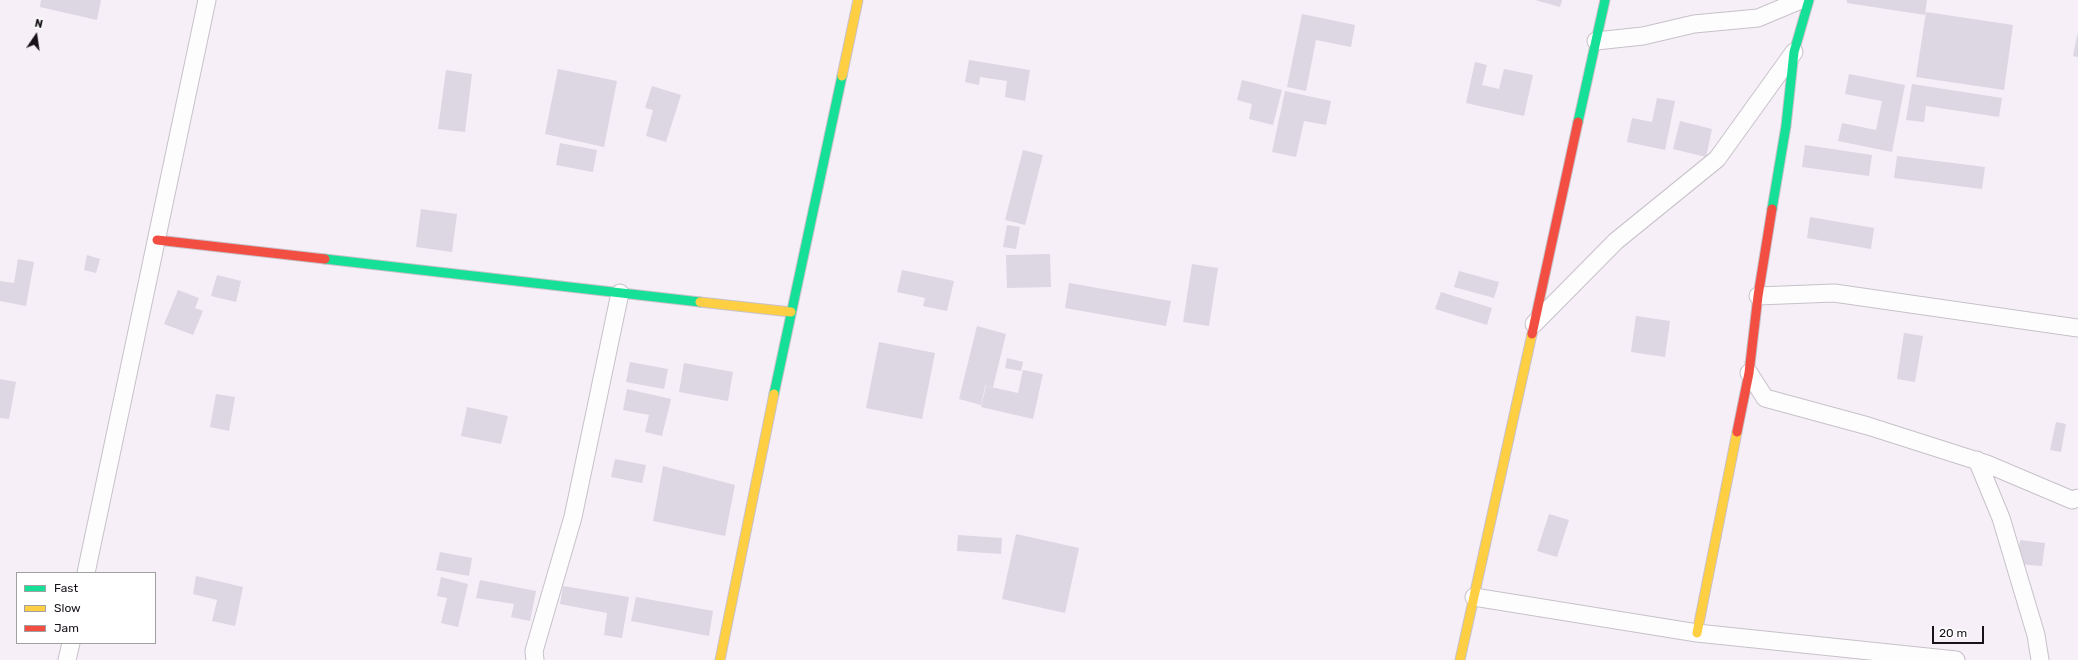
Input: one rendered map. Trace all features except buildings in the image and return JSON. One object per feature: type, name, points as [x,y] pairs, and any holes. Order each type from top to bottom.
[{"type":"street","points":[[86,572],[207,0]]},
{"type":"street","points":[[720,660],[791,312],[858,0]]},
{"type":"street","points":[[1460,660],[1605,0]]},
{"type":"street","points":[[1596,41],[1643,36],[1694,24],[1758,18],[1802,0]]},
{"type":"street","points":[[1698,633],[1749,373],[1758,296],[1768,247],[1774,195],[1786,126],[1794,52],[1809,0]]},
{"type":"street","points":[[1534,324],[1616,241],[1717,158],[1794,52]]},
{"type":"street","points":[[157,240],[791,312]]},
{"type":"street","points":[[1758,296],[1834,292],[2078,328]]},
{"type":"street","points":[[535,660],[534,652],[573,516],[620,293]]},
{"type":"street","points":[[1749,373],[1765,398],[1868,426],[1977,460],[2072,500],[2078,498]]},
{"type":"street","points":[[1977,460],[2001,518],[2036,635],[2040,660]]},
{"type":"street","points":[[1474,597],[1698,633],[1956,660]]},
{"type":"street","points":[[67,660],[71,644]]},
{"type":"traffic: fast","points":[[1578,122],[1605,0]]},
{"type":"traffic: fast","points":[[1772,209],[1786,126],[1794,52],[1809,0]]},
{"type":"traffic: fast","points":[[774,394],[842,76]]},
{"type":"traffic: fast","points":[[325,259],[700,302]]},
{"type":"traffic: slow","points":[[842,76],[858,0]]},
{"type":"traffic: slow","points":[[700,302],[791,312]]},
{"type":"traffic: slow","points":[[1460,660],[1532,334]]},
{"type":"traffic: slow","points":[[720,660],[774,394]]},
{"type":"traffic: slow","points":[[1697,633],[1737,432]]},
{"type":"traffic: jam","points":[[1532,334],[1578,122]]},
{"type":"traffic: jam","points":[[1737,432],[1749,373],[1758,296],[1772,209]]},
{"type":"traffic: jam","points":[[157,240],[325,259]]}]
